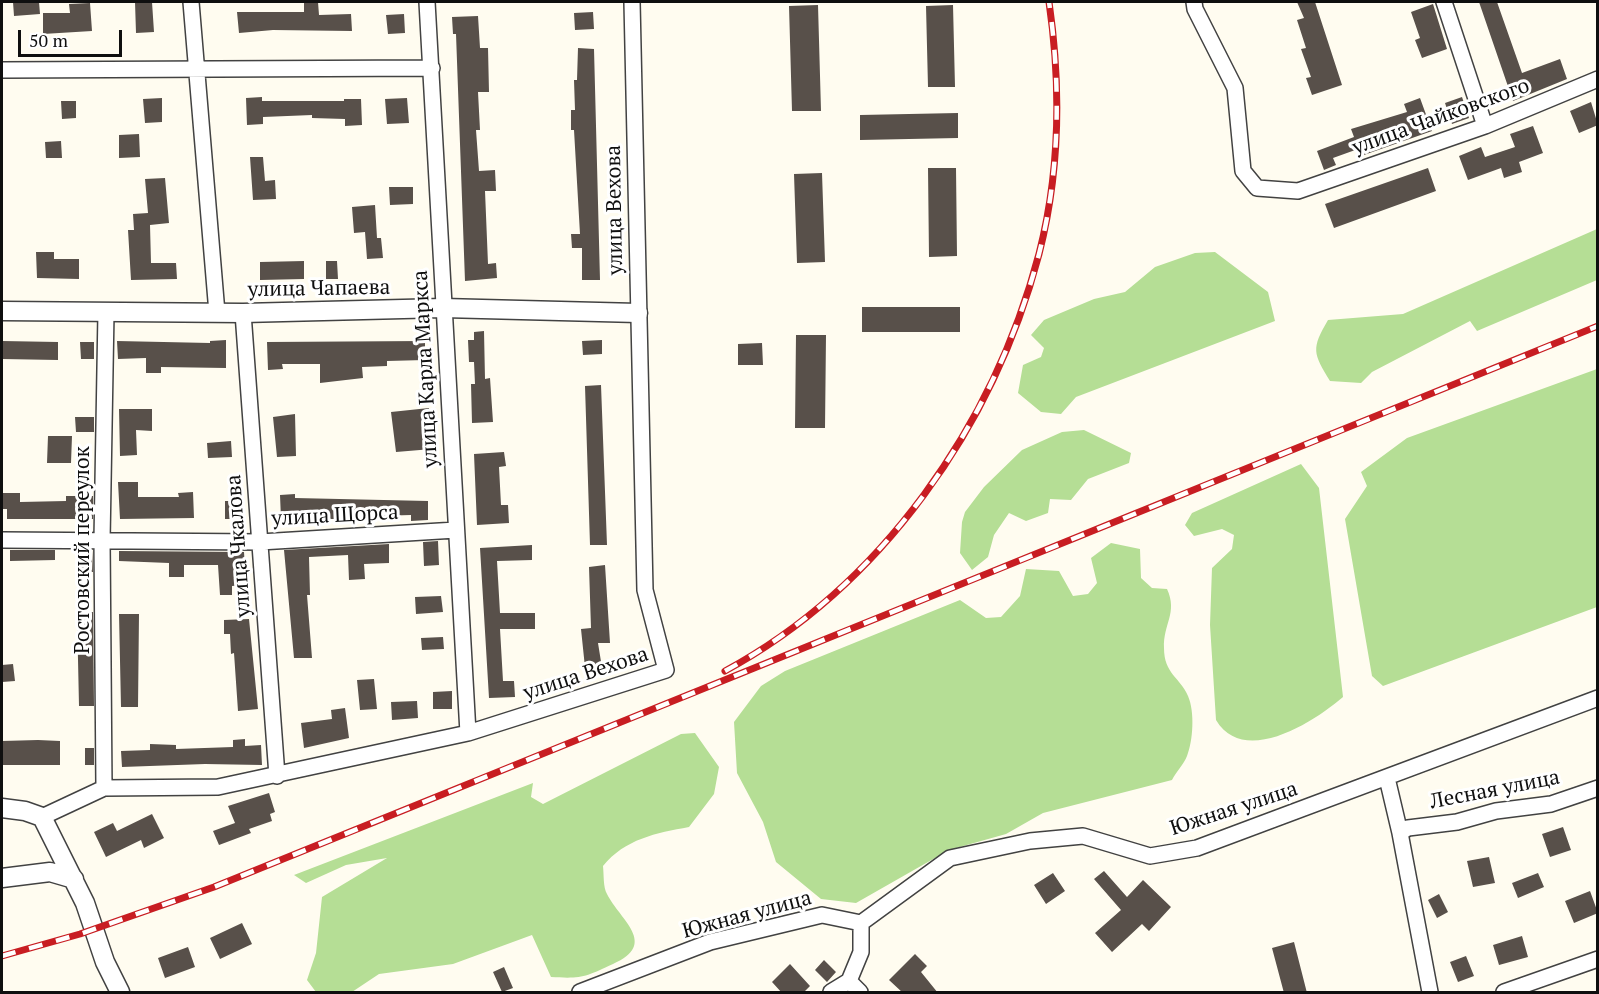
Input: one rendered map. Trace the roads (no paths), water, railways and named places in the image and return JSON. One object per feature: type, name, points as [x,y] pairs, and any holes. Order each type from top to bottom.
[{"type":"street","points":[[191,2],[217,313]]},
{"type":"street","name":"улица Карла Маркса","points":[[427,2],[468,734]]},
{"type":"street","name":"улица Вехова","points":[[42,817],[104,788],[218,787],[468,734],[666,670],[645,590],[632,2]]},
{"type":"street","name":"улица Чайковского","points":[[1194,2],[1195,9],[1235,88],[1243,171],[1257,188],[1298,191],[1485,126],[1598,79]]},
{"type":"street","points":[[1444,2],[1485,126]]},
{"type":"street","points":[[2,69],[432,68]]},
{"type":"street","name":"улица Чапаева","points":[[2,311],[243,313],[443,308],[638,313]]},
{"type":"street","name":"Ростовский переулок","points":[[104,788],[102,540],[106,312]]},
{"type":"street","name":"улица Чкалова","points":[[243,313],[277,776]]},
{"type":"street","name":"улица Щорса","points":[[2,540],[260,542],[456,530]]},
{"type":"street","name":"Южная улица","points":[[580,993],[710,942],[822,915],[861,923],[950,858],[1030,841],[1083,836],[1150,856],[1197,848],[1598,698]]},
{"type":"street","points":[[1387,778],[1400,833],[1430,993]]},
{"type":"street","name":"Лесная улица","points":[[1400,833],[1435,823],[1466,820],[1496,810],[1551,804],[1598,788]]},
{"type":"street","points":[[2,808],[25,811],[42,817],[74,879],[120,993]]},
{"type":"street","points":[[2,878],[50,872],[74,879]]},
{"type":"street","points":[[831,993],[854,987],[861,952],[861,923]]},
{"type":"street","points":[[1504,993],[1598,960]]},
{"type":"railway","points":[[725,671],[782,636],[834,594],[881,547],[924,495],[961,439],[993,379],[1019,318],[1039,254],[1051,192],[1055,160],[1057,97],[1049,2]]},
{"type":"railway","points":[[2,956],[80,934],[214,887],[1598,326]]}]
